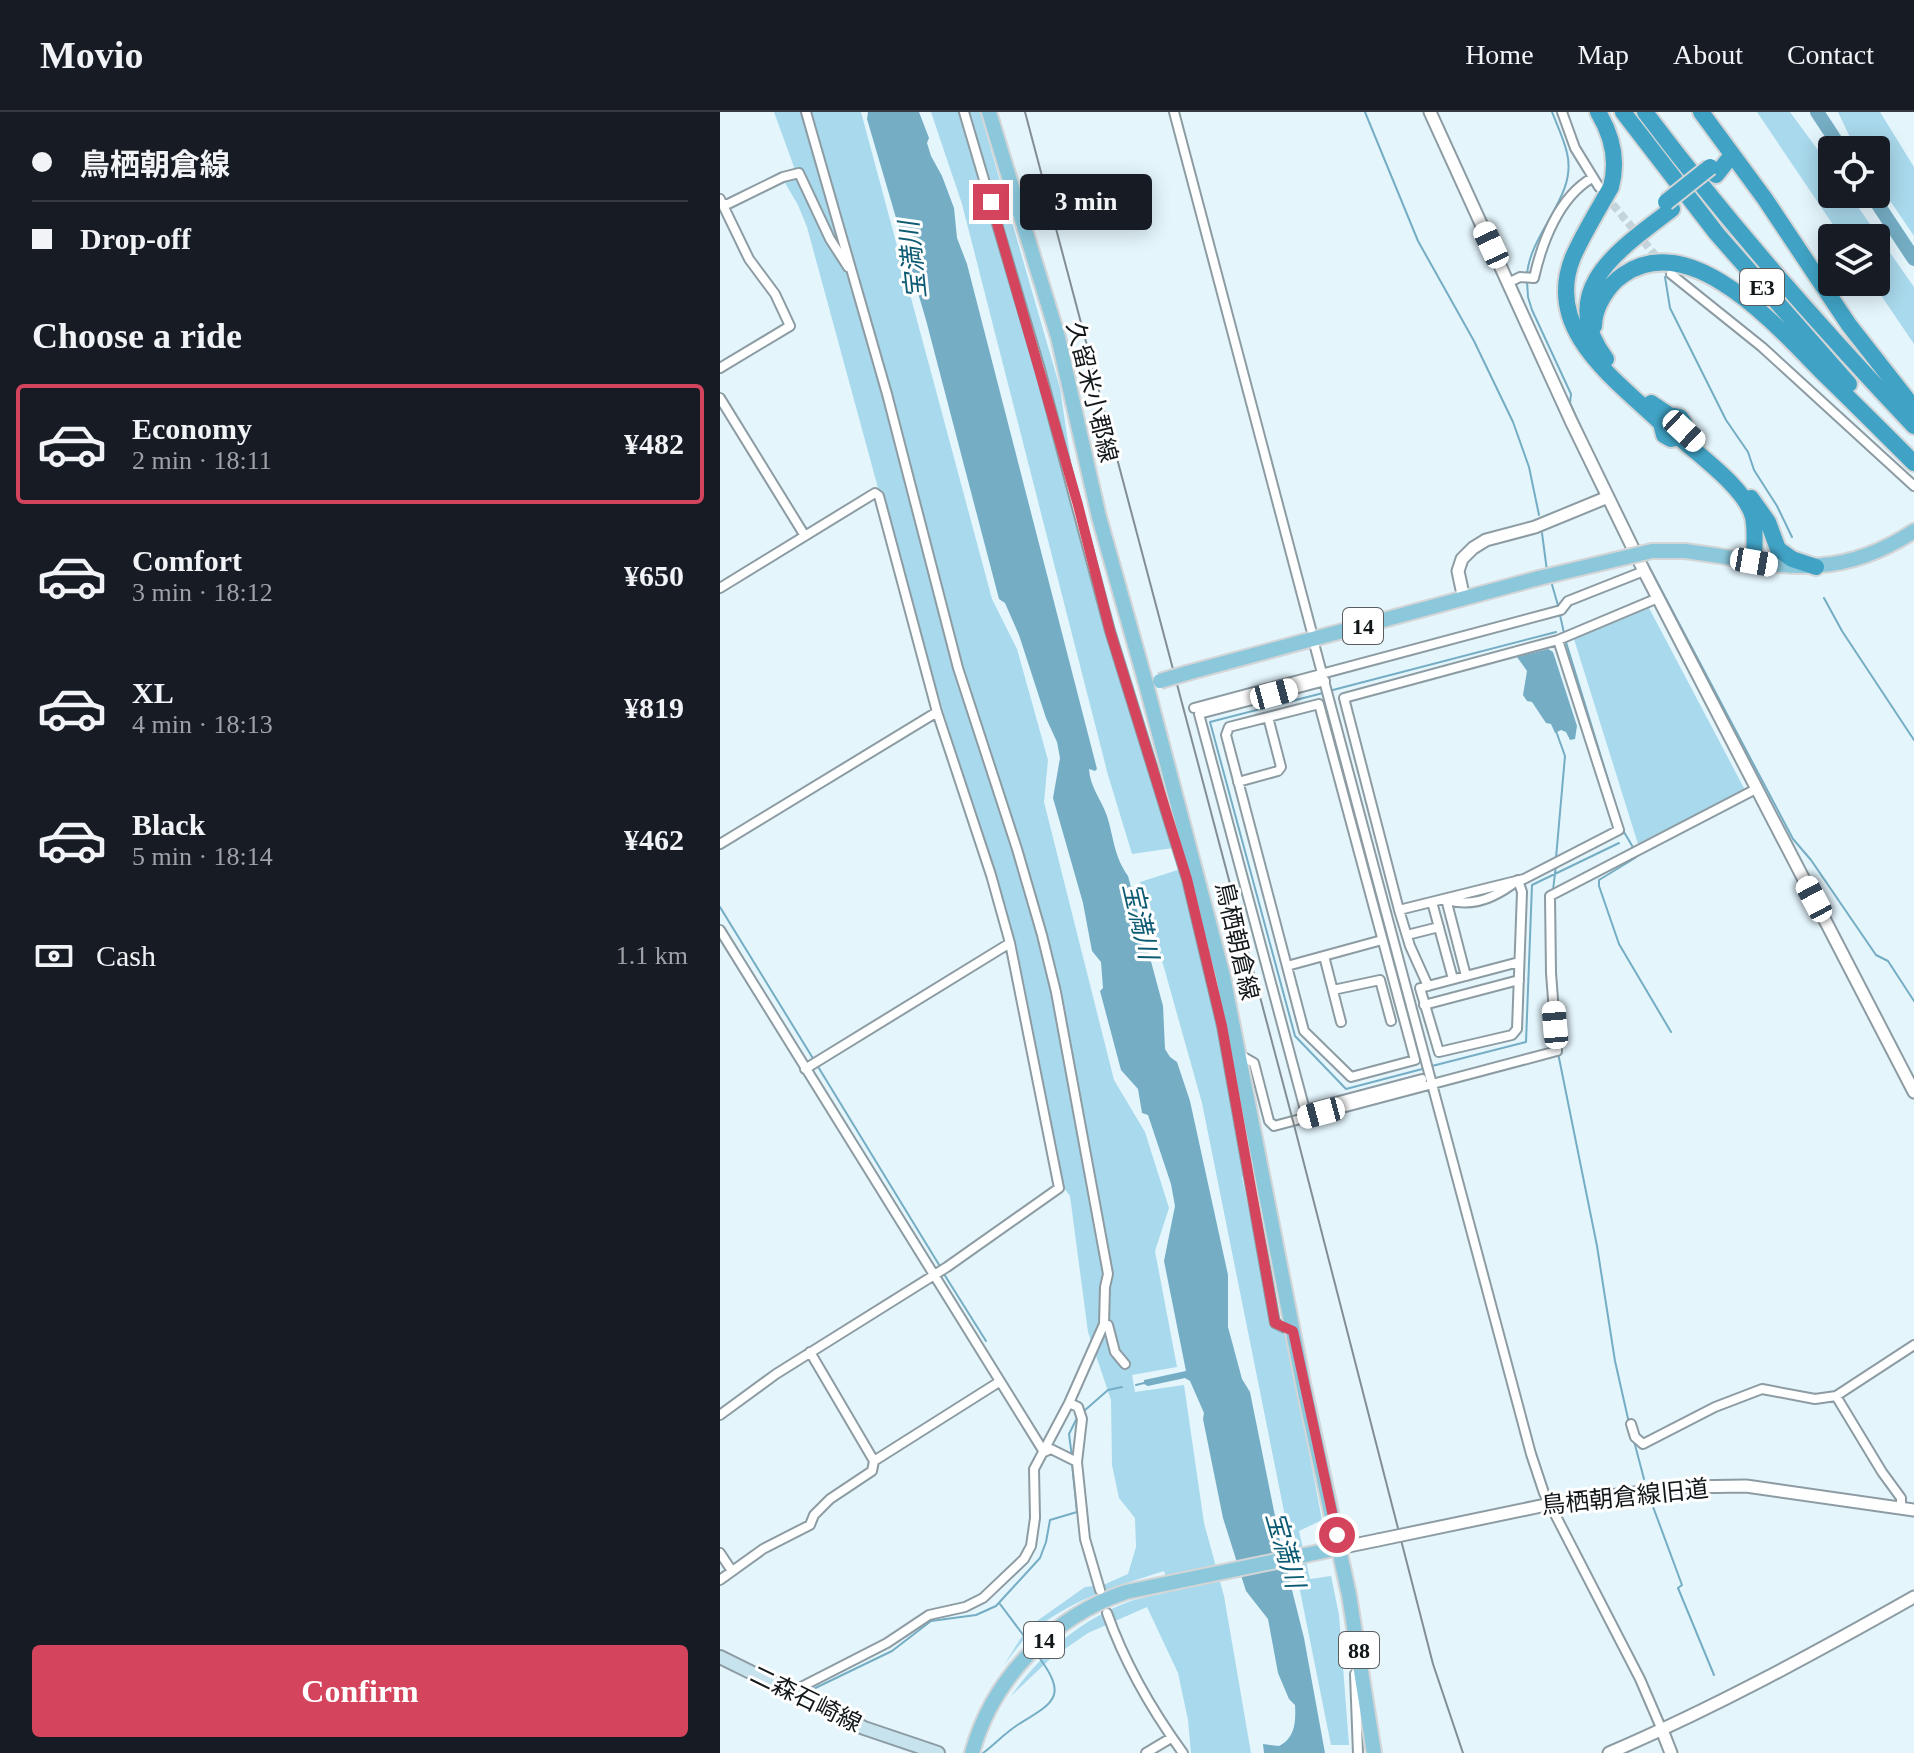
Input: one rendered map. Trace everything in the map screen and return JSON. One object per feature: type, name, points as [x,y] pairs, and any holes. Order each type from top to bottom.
[{"type":"highway","points":[[1598,112],[1610,140],[1614,175],[1574,255],[1565,293],[1572,328],[1588,353],[1605,370],[1665,419]]},
{"type":"highway","name":"E3","points":[[1623,112],[1717,234],[1780,309],[1914,452]]},
{"type":"highway","name":"E3","points":[[1645,112],[1794,297],[1914,426]]},
{"type":"highway","points":[[1701,112],[1849,325],[1914,408]]},
{"type":"highway","points":[[1605,370],[1580,322],[1581,290],[1591,268],[1610,246],[1669,205],[1732,155]]},
{"type":"highway","points":[[1665,419],[1612,367],[1595,344],[1587,313],[1590,291],[1599,272],[1614,254],[1669,205]]},
{"type":"highway","points":[[1595,344],[1594,319],[1611,284],[1626,273],[1657,264],[1695,269],[1734,289],[1763,313],[1914,463]]},
{"type":"highway","points":[[1665,419],[1676,415],[1683,420],[1682,434],[1733,486],[1752,513],[1754,562]]},
{"type":"highway","points":[[1682,434],[1739,481],[1768,522],[1778,549],[1792,559],[1816,567]]},
{"type":"highway","points":[[1754,562],[1763,522],[1759,508]]},
{"type":"main road","name":"久留米小郡線","points":[[989,112],[1058,337],[1099,517],[1153,682]]},
{"type":"main road","name":"14","points":[[1153,682],[1539,578],[1652,551],[1685,551],[1776,566],[1816,567],[1873,553],[1914,531]]},
{"type":"main road","name":"鳥栖朝倉線","points":[[1153,682],[1240,1055],[1339,1548]]},
{"type":"main road","name":"14","points":[[972,1753],[979,1728],[1006,1681],[1049,1636],[1108,1598],[1339,1548]]},
{"type":"main road","name":"88","points":[[1339,1548],[1354,1621],[1374,1753]]},
{"type":"main road","name":"二森石崎線","points":[[720,1657],[864,1728],[938,1753]]},
{"type":"street","points":[[793,1694],[887,1643],[929,1615],[965,1607],[983,1598],[1024,1559],[1031,1546],[1035,1518],[1034,1469],[1069,1403],[1104,1324],[1108,1274],[1052,977],[1017,849],[954,655],[887,394],[806,112]]},
{"type":"street","points":[[964,112],[1040,369],[1110,631],[1187,879],[1222,1026],[1275,1323],[1293,1331]]},
{"type":"street","points":[[1174,112],[1311,629]]},
{"type":"street","points":[[1430,112],[1644,571],[1914,1092]]},
{"type":"street","points":[[1562,112],[1575,148],[1599,187]]},
{"type":"street","points":[[721,202],[728,204],[783,177],[799,173],[830,239],[852,275]]},
{"type":"street","points":[[1508,283],[1520,277],[1534,278],[1543,244],[1551,228],[1581,185],[1592,178]]},
{"type":"street","points":[[720,368],[790,326],[775,294],[749,259],[721,202]]},
{"type":"street","points":[[1671,274],[1762,347],[1914,486]]},
{"type":"street","points":[[720,398],[805,536]]},
{"type":"street","points":[[720,588],[877,494],[937,712],[1010,943],[1059,1188],[947,1267],[810,1352],[720,1415]]},
{"type":"street","points":[[1464,599],[1458,571],[1462,559],[1473,548],[1486,540],[1535,527],[1608,497]]},
{"type":"street","points":[[1644,571],[1568,601],[1561,610],[1199,714],[1305,1110],[1348,1103],[1557,1051],[1551,973],[1550,896],[1756,789]]},
{"type":"street","points":[[1518,880],[1522,892],[1517,1029],[1512,1035],[1442,1053],[1436,1049],[1424,1005],[1424,987],[1399,910],[1344,698],[1558,640],[1658,598]]},
{"type":"street","points":[[1399,910],[1518,880],[1619,830],[1558,640]]},
{"type":"street","points":[[1315,647],[1531,1454],[1544,1493],[1640,1679],[1671,1753]]},
{"type":"street","points":[[1194,708],[1324,678]]},
{"type":"street","points":[[1319,704],[1415,1060],[1351,1077],[1304,1031],[1226,730],[1268,717],[1319,704]]},
{"type":"street","points":[[720,844],[937,712]]},
{"type":"street","points":[[1238,782],[1278,771],[1281,767],[1268,717]]},
{"type":"street","points":[[1446,899],[1466,976]]},
{"type":"street","points":[[1432,902],[1453,979]]},
{"type":"street","points":[[1407,935],[1439,927]]},
{"type":"street","points":[[720,930],[808,1067],[1044,1452]]},
{"type":"street","points":[[1287,966],[1382,940]]},
{"type":"street","points":[[808,1067],[1010,943]]},
{"type":"street","points":[[1324,956],[1341,1022]]},
{"type":"street","points":[[1396,994],[1519,962]]},
{"type":"street","points":[[1333,990],[1380,980],[1391,1021]]},
{"type":"street","points":[[1424,1005],[1519,980]]},
{"type":"street","points":[[1240,1055],[1254,1063],[1269,1121],[1274,1126],[1422,1079]]},
{"type":"street","points":[[1104,1324],[1108,1325],[1115,1352],[1125,1364]]},
{"type":"street","points":[[1631,1424],[1635,1437],[1643,1444],[1715,1407],[1762,1389],[1815,1399],[1836,1396],[1914,1345]]},
{"type":"street","points":[[720,1580],[763,1549],[810,1525],[819,1509],[872,1471],[874,1461],[810,1352]]},
{"type":"street","points":[[874,1461],[999,1382]]},
{"type":"street","points":[[1836,1396],[1901,1498],[1901,1506]]},
{"type":"street","points":[[1069,1403],[1078,1407],[1082,1419],[1077,1462],[1085,1539],[1100,1590]]},
{"type":"street","points":[[1044,1452],[1051,1449],[1077,1462]]},
{"type":"street","name":"鳥栖朝倉線旧道","points":[[1339,1548],[1560,1502],[1684,1487],[1746,1486],[1914,1510]]},
{"type":"street","points":[[720,1553],[732,1571]]},
{"type":"street","points":[[1609,1753],[1662,1730],[1819,1651],[1914,1597]]},
{"type":"street","points":[[1107,1613],[1138,1685],[1183,1753]]},
{"type":"street","points":[[1354,1621],[1358,1753]]},
{"type":"street","points":[[1146,1753],[1171,1738]]},
{"type":"shaded area","points":[[774,112],[861,112],[992,599],[1017,649],[1048,760],[1044,802],[1114,1080],[1145,1132],[1169,1208],[1155,1251],[1177,1367],[1132,1375],[1135,1392],[1184,1385],[1204,1523],[1224,1596],[1251,1753],[1191,1753],[1178,1673],[1147,1607],[1088,1633],[1049,1660],[1011,1696],[1035,1666],[1077,1629],[1128,1602],[1170,1591],[1164,1571],[1092,1596],[1043,1624],[1025,1639],[1004,1665],[1027,1628],[1085,1587],[1103,1585],[1128,1574],[1136,1547],[1135,1518],[1119,1498],[1112,1465],[1111,1400],[1088,1332],[1070,1196],[1064,1188],[1012,938],[909,598],[883,492],[878,488],[807,227],[785,183],[794,167]]},
{"type":"shaded area","points":[[931,112],[980,112],[1060,388],[1086,564],[1173,848],[1132,854],[1108,775],[962,204]]},
{"type":"shaded area","points":[[1757,112],[1790,112],[1818,150],[1818,202]]},
{"type":"shaded area","points":[[1838,112],[1880,112],[1914,167],[1914,236],[1890,201],[1890,136],[1849,136]]},
{"type":"shaded area","points":[[1822,208],[1859,208],[1870,224],[1833,224]]},
{"type":"shaded area","points":[[1890,253],[1914,287],[1914,344],[1881,296],[1890,296]]},
{"type":"shaded area","points":[[1649,608],[1745,790],[1638,844],[1574,639]]},
{"type":"shaded area","points":[[1181,869],[1213,960],[1257,1172],[1242,1177],[1272,1323],[1286,1332],[1322,1520],[1299,1531],[1310,1579],[1331,1576],[1339,1615],[1349,1745],[1331,1745],[1202,1103],[1140,882]]},
{"type":"water","name":"宝満川","points":[[868,112],[919,112],[929,138],[927,143],[931,156],[954,208],[957,238],[967,264],[1097,769],[1089,769],[1091,782],[1107,816],[1115,847],[1128,876],[1163,1006],[1165,1049],[1177,1062],[1190,1101],[1228,1275],[1228,1327],[1242,1379],[1250,1392],[1281,1546],[1304,1638],[1325,1753],[1264,1753],[1263,1744],[1279,1746],[1288,1739],[1295,1723],[1295,1705],[1289,1699],[1278,1673],[1268,1619],[1246,1591],[1223,1518],[1204,1413],[1190,1381],[1185,1378],[1148,1386],[1144,1384],[1144,1380],[1186,1371],[1164,1261],[1175,1206],[1171,1184],[1148,1115],[1142,1113],[1138,1089],[1121,1070],[1100,991],[1103,988],[1101,962],[1092,951],[1083,903],[1053,798],[1060,758],[1057,742],[1019,635],[1005,603],[999,599],[926,320],[867,119]]},
{"type":"water","points":[[1548,649],[1553,652],[1577,726],[1575,739],[1570,740],[1561,730],[1555,733],[1551,724],[1546,723],[1532,702],[1523,695],[1527,671],[1517,657]]},
{"type":"waterway","points":[[1365,112],[1418,241],[1474,341],[1513,422],[1529,467],[1539,515]]},
{"type":"waterway","points":[[1527,275],[1530,259],[1560,199],[1569,169],[1566,148],[1552,112]]},
{"type":"waterway","points":[[1817,112],[1833,136]]},
{"type":"waterway","points":[[1880,208],[1914,259]]},
{"type":"waterway","points":[[1665,277],[1670,308],[1726,420],[1748,452],[1754,470],[1792,537]]},
{"type":"waterway","points":[[1527,281],[1532,310],[1571,394],[1570,403],[1594,456]]},
{"type":"waterway","points":[[1542,533],[1547,571]]},
{"type":"waterway","points":[[1645,559],[1793,839],[1811,860],[1876,955],[1888,961],[1914,1001]]},
{"type":"waterway","points":[[1551,581],[1559,609]]},
{"type":"waterway","points":[[1824,598],[1842,631],[1914,740]]},
{"type":"waterway","points":[[1560,615],[1564,633]]},
{"type":"waterway","points":[[1329,691],[1556,632]]},
{"type":"waterway","points":[[1565,639],[1624,832],[1634,849]]},
{"type":"waterway","points":[[1323,693],[1210,722],[1295,1036],[1346,1089],[1426,1068]]},
{"type":"waterway","points":[[1556,731],[1565,756],[1556,858]]},
{"type":"waterway","points":[[1432,1066],[1526,1042],[1532,885],[1619,843]]},
{"type":"waterway","points":[[1638,853],[1635,858],[1599,880],[1599,886],[1619,944],[1671,1032]]},
{"type":"waterway","points":[[1553,890],[1556,865]]},
{"type":"waterway","points":[[720,907],[814,1060]]},
{"type":"waterway","points":[[1558,1053],[1629,1423]]},
{"type":"waterway","points":[[817,1065],[941,1268]]},
{"type":"waterway","points":[[944,1274],[986,1341]]},
{"type":"waterway","points":[[1136,1385],[1144,1383]]},
{"type":"waterway","points":[[1084,1411],[1108,1390],[1122,1387]]},
{"type":"waterway","points":[[1072,1457],[1069,1434],[1077,1418]]},
{"type":"waterway","points":[[1634,1441],[1644,1479]]},
{"type":"waterway","points":[[807,1692],[892,1651],[931,1621],[976,1615],[996,1606],[1040,1558],[1050,1520],[1077,1512],[1072,1464]]},
{"type":"waterway","points":[[1652,1504],[1682,1585],[1678,1588],[1714,1675]]},
{"type":"waterway","points":[[1000,1604],[1030,1644]]},
{"type":"waterway","points":[[983,1753],[1014,1727],[1041,1710],[1053,1697],[1053,1680],[1038,1656]]},
{"type":"tunnel","points":[[1605,195],[1660,261]]},
{"type":"railway","points":[[1025,112],[1293,1121],[1433,1664],[1463,1753]]},
{"type":"route","points":[[991,202],[1078,505],[1110,631],[1187,879],[1222,1026],[1275,1323],[1293,1331],[1337,1535]]}]
